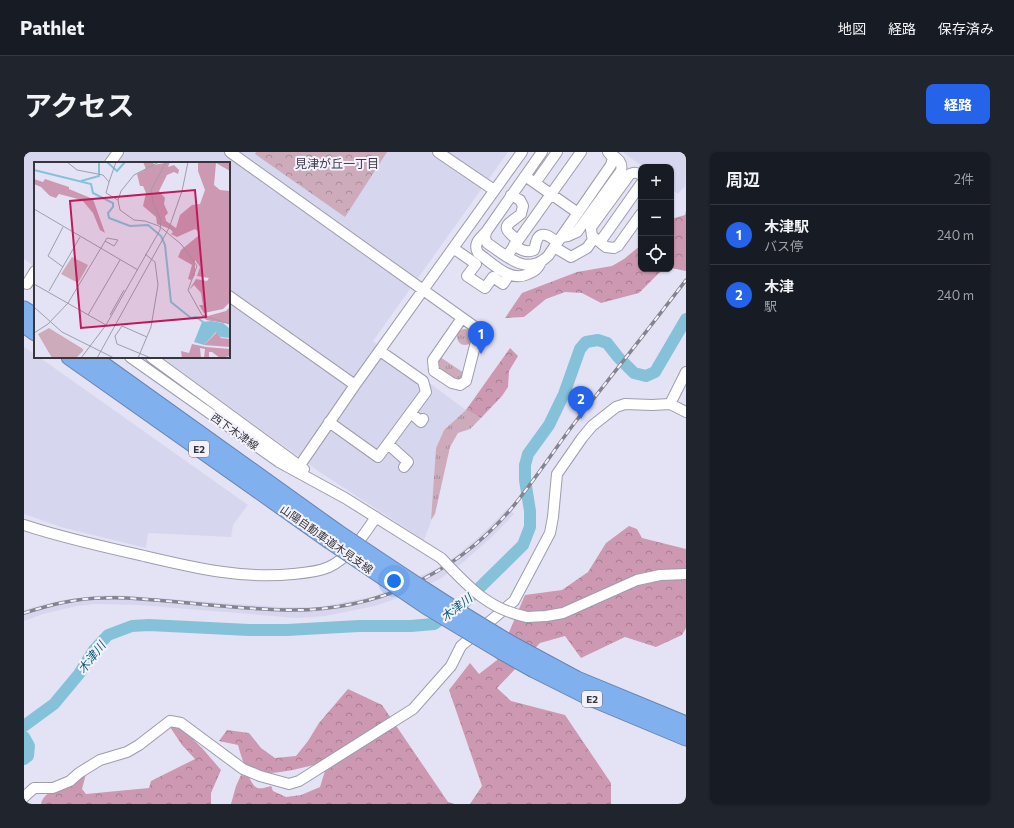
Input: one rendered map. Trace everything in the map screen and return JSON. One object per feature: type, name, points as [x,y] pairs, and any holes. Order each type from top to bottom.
[{"type":"highway","points":[[24,309],[34,315]]},
{"type":"highway","points":[[24,325],[34,332]]},
{"type":"highway","name":"山陽自動車道木見支線","points":[[70,358],[332,536],[400,574],[469,619],[534,670],[590,698],[686,738]]},
{"type":"highway","name":"山陽自動車道木見支線","points":[[94,358],[332,536]]},
{"type":"highway","name":"山陽自動車道木見支線","points":[[507,648],[576,679],[686,724]]},
{"type":"street","points":[[111,162],[118,152]]},
{"type":"street","points":[[230,152],[424,289],[475,327],[478,334],[466,381],[460,385],[452,383],[434,371],[433,360],[462,318]]},
{"type":"street","points":[[438,152],[494,190]]},
{"type":"street","points":[[298,469],[355,385],[522,152]]},
{"type":"street","points":[[510,275],[503,284],[493,277],[485,288],[467,276],[479,260],[476,244],[542,152]]},
{"type":"street","points":[[535,183],[557,152]]},
{"type":"street","points":[[507,256],[581,152]]},
{"type":"street","points":[[453,248],[510,275],[524,276],[538,270],[541,262],[558,242],[612,165],[613,158],[609,153]]},
{"type":"street","points":[[558,242],[577,232],[621,171],[622,166],[620,161],[609,153]]},
{"type":"street","points":[[637,224],[618,246],[614,248],[606,247],[592,236],[591,229],[630,174],[638,173]]},
{"type":"street","points":[[525,176],[578,213]]},
{"type":"street","points":[[512,195],[520,200],[523,206],[521,214],[510,221],[507,225],[509,234],[516,243],[525,252],[530,252],[534,250],[538,238],[545,234],[558,242],[571,257],[587,248],[597,240],[638,188]]},
{"type":"street","points":[[615,195],[638,212]]},
{"type":"street","points":[[486,232],[484,238],[488,243],[520,265],[534,265],[541,262]]},
{"type":"street","points":[[230,297],[355,385]]},
{"type":"street","points":[[329,422],[378,457],[426,392],[423,382],[380,351]]},
{"type":"street","name":"西下木津線","points":[[131,358],[279,462],[298,469]]},
{"type":"street","name":"西下木津線","points":[[151,358],[298,469],[441,558],[469,586],[492,604],[511,614],[527,617],[563,613],[637,580],[660,575],[686,574]]},
{"type":"street","points":[[670,404],[686,372]]},
{"type":"street","points":[[24,797],[34,788],[53,788],[70,781],[79,773],[100,760],[127,752],[139,745],[170,721],[181,723],[243,769],[260,776],[289,784],[309,776],[413,709],[451,666],[461,646],[514,601],[550,533],[558,474],[582,438],[592,426],[616,407],[625,404],[670,404],[686,412]]},
{"type":"street","points":[[410,413],[421,422],[423,419]]},
{"type":"street","points":[[388,444],[408,462],[404,467]]},
{"type":"street","points":[[24,524],[100,546],[201,569],[231,574],[257,576],[309,572],[328,567],[343,558],[362,538],[376,517]]},
{"type":"shaded area","points":[[24,152],[508,152],[373,341],[466,410],[444,430],[436,448],[431,521],[424,540],[321,473],[162,358],[230,358],[230,162],[34,162],[34,266],[24,259]]},
{"type":"shaded area","points":[[623,152],[686,152],[685,186],[678,194],[674,191],[674,164],[639,164]]},
{"type":"shaded area","points":[[24,347],[34,353],[34,358],[40,358],[248,505],[233,525],[231,537],[148,533],[146,548],[64,528],[24,514]]},
{"type":"shaded area","points":[[508,508],[514,514],[494,535],[461,564],[440,579],[398,598],[375,606],[325,616],[298,618],[138,605],[94,604],[77,606],[43,614],[24,621],[24,610],[63,600],[93,596],[115,595],[280,607],[319,607],[375,596],[434,570],[455,557],[482,534]]},
{"type":"green space","points":[[256,152],[387,152],[345,217],[255,154]]},
{"type":"green space","points":[[686,211],[686,271],[674,269],[674,218],[685,215]]},
{"type":"green space","points":[[638,247],[638,272],[660,272],[639,293],[601,303],[582,293],[565,292],[546,299],[524,317],[505,318],[522,293],[577,272],[612,266],[624,259]]},
{"type":"green space","points":[[462,329],[468,329],[473,334],[471,343],[468,345],[462,345],[457,340],[457,334]]},
{"type":"green space","points":[[510,348],[518,356],[509,371],[508,387],[502,396],[481,418],[466,410]]},
{"type":"green space","points":[[440,357],[464,373],[460,379],[456,380],[440,370],[438,361]]},
{"type":"green space","points":[[466,410],[481,418],[470,429],[458,433],[450,447],[435,514],[431,520],[436,448],[444,430]]},
{"type":"green space","points":[[629,526],[637,529],[642,538],[686,549],[686,628],[682,635],[656,647],[625,637],[581,658],[565,636],[540,643],[497,688],[511,701],[565,715],[611,783],[611,804],[470,804],[482,786],[449,690],[470,663],[479,674],[497,660],[525,595],[562,590],[588,572],[606,543]]},
{"type":"green space","points":[[348,689],[382,705],[448,802],[455,804],[231,804],[241,775],[249,777],[257,788],[271,786],[273,791],[286,797],[301,795],[320,787],[325,771],[314,765],[269,773],[252,770],[246,766],[238,745],[219,741],[227,730],[249,733],[261,748],[275,758],[296,756],[308,741],[319,723]]},
{"type":"green space","points":[[178,725],[202,748],[221,770],[211,793],[211,804],[41,804],[47,794],[53,790],[86,774],[82,789],[86,794],[149,788],[151,781],[195,759],[182,745],[170,727]]},
{"type":"waterway","name":"木津川","points":[[24,726],[54,704],[79,674],[94,650],[108,635],[132,626],[149,625],[249,630],[287,630],[434,624],[461,606],[523,545],[530,527],[530,511],[525,480],[525,465],[528,454],[549,425],[564,394],[580,349],[586,342],[598,340],[607,343],[634,373],[646,376],[655,372],[686,319]]},
{"type":"waterway","name":"木津川","points":[[24,737],[29,746],[28,756],[24,759]]},
{"type":"railway","points":[[24,613],[53,605],[94,598],[130,598],[254,609],[318,609],[380,597],[410,585],[438,571],[489,533],[511,509],[576,421],[686,280]]},
{"type":"place","name":"木津駅","points":[[481,354]]},
{"type":"place","name":"木津","points":[[581,419]]},
{"type":"district","name":"見津が丘一丁目","points":[[337,163]]}]
